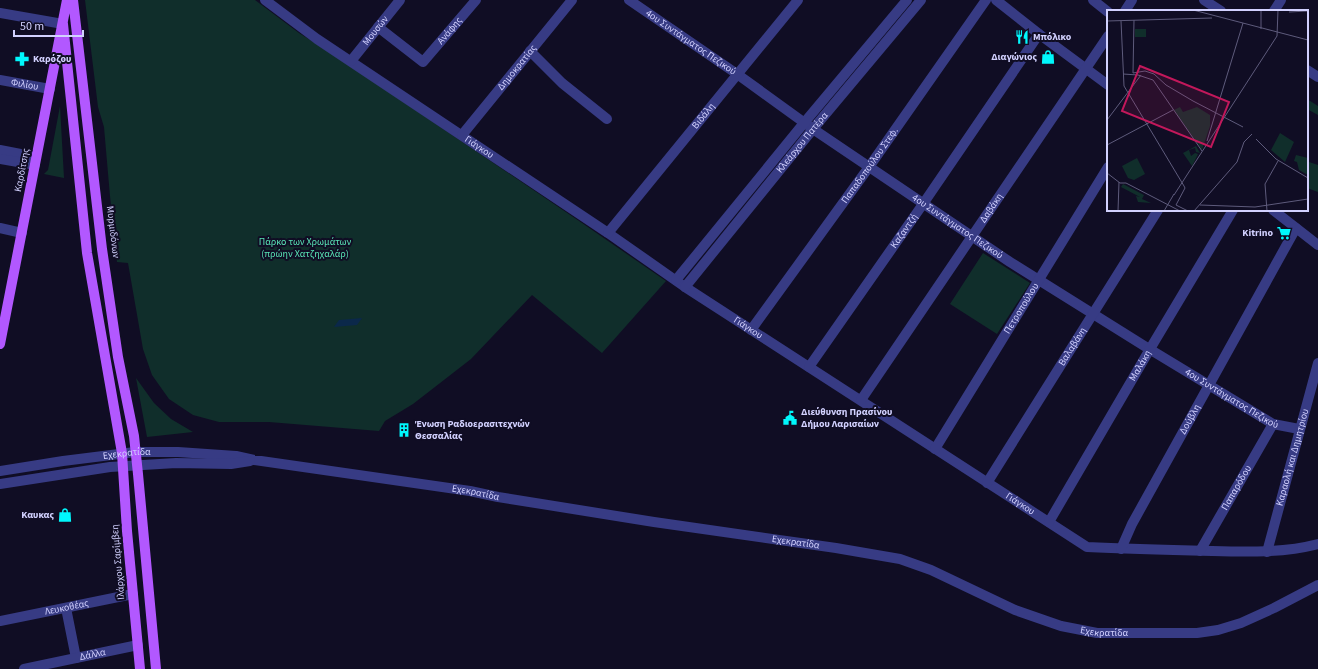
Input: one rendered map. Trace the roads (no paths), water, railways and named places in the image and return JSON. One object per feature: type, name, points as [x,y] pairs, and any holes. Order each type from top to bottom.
[{"type":"main road","name":"Καρδίτσης","points":[[0,344],[4,299],[22,232],[67,0]]},
{"type":"main road","name":"Μυρμιδόνων","points":[[73,0],[102,249],[118,357],[134,436],[137,465]]},
{"type":"main road","points":[[63,24],[87,253],[122,453]]},
{"type":"main road","name":"Ιλάρχου Σαρίμβεη","points":[[122,453],[127,531],[140,669]]},
{"type":"main road","points":[[137,465],[156,669]]},
{"type":"street","name":"Γιάγκου","points":[[265,0],[317,39],[462,134],[685,287],[1087,547],[1267,552],[1305,548],[1318,544]]},
{"type":"street","name":"Μουσών","points":[[351,61],[400,0]]},
{"type":"street","name":"Ανάφης","points":[[378,27],[423,62],[476,0]]},
{"type":"street","name":"Δημοκρατίας","points":[[462,134],[572,0]]},
{"type":"street","name":"4ου Συντάγματος Πεζικού","points":[[629,0],[737,74],[804,123],[1010,262],[1209,386],[1273,424],[1299,429]]},
{"type":"street","name":"Βιδάλη","points":[[608,233],[798,0]]},
{"type":"street","name":"Κλεάρχου Πατέρα","points":[[676,280],[907,0]]},
{"type":"street","name":"Κλεάρχου Πατέρα","points":[[685,287],[813,129],[921,0]]},
{"type":"street","name":"Παπαδοπούλου Στεφ.","points":[[751,330],[869,167],[986,0]]},
{"type":"street","points":[[996,0],[1107,84]]},
{"type":"street","points":[[1093,0],[1107,11]]},
{"type":"street","points":[[1126,10],[1132,0]]},
{"type":"street","points":[[1206,0],[1220,10]]},
{"type":"street","points":[[1275,10],[1281,0]]},
{"type":"street","points":[[0,13],[63,24]]},
{"type":"street","name":"Καζαντζή","points":[[809,367],[1039,34]]},
{"type":"street","name":"Δαβάκη","points":[[861,400],[1107,38]]},
{"type":"street","points":[[530,51],[562,84],[606,119]]},
{"type":"street","name":"Φιλίου","points":[[0,80],[50,89]]},
{"type":"street","points":[[0,150],[36,161]]},
{"type":"street","points":[[0,159],[36,161]]},
{"type":"street","name":"Πετροπούλου","points":[[935,449],[1107,169]]},
{"type":"street","name":"Βαλαβάνη","points":[[987,483],[1157,211]]},
{"type":"street","name":"Μαλάκη","points":[[1049,522],[1232,211]]},
{"type":"street","points":[[1274,211],[1318,245]]},
{"type":"street","points":[[0,228],[22,232]]},
{"type":"street","name":"Δούβλη","points":[[1121,549],[1132,524],[1296,228]]},
{"type":"street","name":"Καραολή και Δημητρίου","points":[[1267,552],[1318,363]]},
{"type":"street","name":"Παπαρόδου","points":[[1200,551],[1273,424]]},
{"type":"street","name":"Εχεκρατίδα","points":[[0,471],[122,453],[178,452],[236,456],[254,460],[470,490],[498,497],[900,559],[931,570],[1015,610],[1061,626],[1097,633],[1197,633],[1218,630],[1241,623],[1318,585]]},
{"type":"street","name":"Εχεκρατίδα","points":[[0,484],[124,466],[176,463],[231,464],[254,460]]},
{"type":"street","name":"Λευκοθέας","points":[[0,621],[133,594]]},
{"type":"street","points":[[66,608],[76,658]]},
{"type":"street","name":"Δάλλα","points":[[27,669],[138,645]]},
{"type":"water","points":[[362,318],[357,325],[334,327],[339,320]]},
{"type":"place","name":"Μπόλικο","points":[[1022,37]]},
{"type":"place","name":"Διαγώνιος","points":[[1048,57]]},
{"type":"place","name":"Καρόζου","points":[[22,59]]},
{"type":"place","name":"Kitrino","points":[[1284,233]]},
{"type":"place","name":"Διεύθυνση Πρασίνου Δήμου Λαρισαίων","points":[[790,418]]},
{"type":"place","name":"Ένωση Ραδιοερασιτεχνών Θεσσαλίας","points":[[404,430]]},
{"type":"place","name":"Καυκας","points":[[65,515]]},
{"type":"park label","name":"Πάρκο των Χρωμάτων (πρώην Χατζηχαλάρ)","points":[[305,248]]}]
